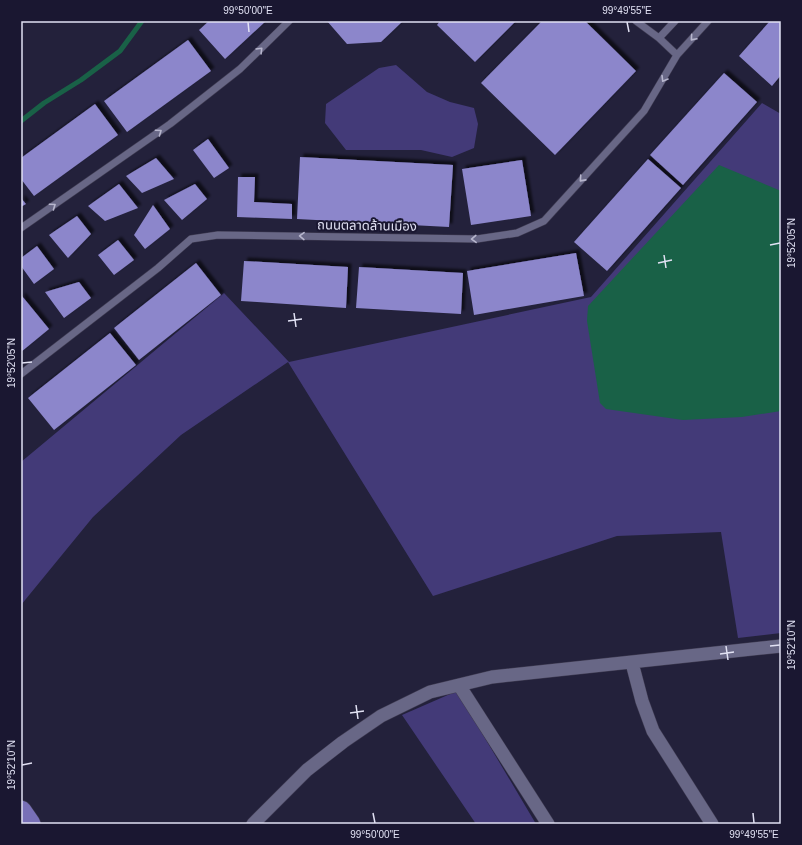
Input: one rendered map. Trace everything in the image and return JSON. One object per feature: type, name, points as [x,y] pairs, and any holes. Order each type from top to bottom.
[{"type":"main road","points":[[21,811],[30,824]]},
{"type":"street","points":[[253,824],[307,770],[350,737],[382,716],[430,692],[492,677],[781,646]]},
{"type":"street","points":[[632,663],[642,701],[653,731],[712,824]]},
{"type":"street","points":[[459,685],[548,824]]},
{"type":"lane","points":[[21,228],[176,119],[240,69],[289,21]]},
{"type":"lane","points":[[636,21],[659,38],[677,56]]},
{"type":"lane","points":[[659,38],[675,21]]},
{"type":"lane","name":"ถนนตลาดล้านเมือง","points":[[21,374],[158,268],[191,239],[218,235],[476,239],[517,234],[544,221],[644,111],[677,56],[708,21]]},
{"type":"shaded area","points":[[396,65],[427,92],[450,102],[474,108],[478,124],[474,148],[452,157],[421,150],[346,150],[325,123],[326,104],[379,68]]},
{"type":"shaded area","points":[[762,103],[781,114],[781,633],[738,638],[721,532],[617,536],[433,596],[288,362],[181,435],[93,517],[21,605],[21,462],[224,293],[289,362],[591,297]]},
{"type":"shaded area","points":[[719,165],[781,191],[781,411],[742,417],[683,420],[606,409],[600,403],[587,321],[588,306]]},
{"type":"shaded area","points":[[457,691],[536,824],[476,824],[402,715]]},
{"type":"building","points":[[209,21],[266,21],[225,59],[199,30]]},
{"type":"building","points":[[327,21],[403,21],[381,42],[347,44]]},
{"type":"building","points":[[440,21],[516,21],[475,62],[437,25]]},
{"type":"building","points":[[542,21],[585,21],[636,71],[555,155],[481,83]]},
{"type":"building","points":[[770,21],[781,21],[781,75],[772,86],[739,56]]},
{"type":"building","points":[[188,40],[211,71],[127,132],[104,101]]},
{"type":"building","points":[[724,73],[757,102],[683,185],[650,155]]},
{"type":"building","points":[[95,104],[118,135],[34,196],[21,179],[21,158]]},
{"type":"building","points":[[208,139],[229,168],[214,178],[193,150]]},
{"type":"building","points":[[300,157],[453,165],[449,227],[297,219]]},
{"type":"building","points":[[156,158],[174,179],[142,193],[126,176]]},
{"type":"building","points":[[648,159],[681,188],[607,271],[574,242]]},
{"type":"building","points":[[522,160],[531,216],[471,225],[462,169]]},
{"type":"building","points":[[238,177],[255,177],[254,202],[292,204],[292,219],[237,217]]},
{"type":"building","points":[[119,184],[138,208],[105,221],[88,206]]},
{"type":"building","points":[[195,184],[207,199],[182,220],[164,200]]},
{"type":"building","points":[[21,198],[26,204],[21,207]]},
{"type":"building","points":[[153,205],[170,229],[145,249],[134,235]]},
{"type":"building","points":[[77,216],[91,234],[68,258],[49,235]]},
{"type":"building","points":[[118,240],[134,260],[114,275],[98,255]]},
{"type":"building","points":[[37,246],[54,269],[34,284],[21,266],[21,258]]},
{"type":"building","points":[[576,253],[584,296],[474,315],[467,271]]},
{"type":"building","points":[[244,261],[348,267],[346,308],[241,301]]},
{"type":"building","points":[[196,263],[221,295],[139,360],[114,328]]},
{"type":"building","points":[[359,267],[463,273],[461,314],[356,308]]},
{"type":"building","points":[[79,282],[91,298],[64,318],[45,292]]},
{"type":"building","points":[[22,296],[49,329],[21,352],[21,297]]},
{"type":"building","points":[[110,333],[136,365],[54,430],[28,398]]},
{"type":"waterway","points":[[21,121],[44,103],[81,80],[120,51],[142,21]]}]
